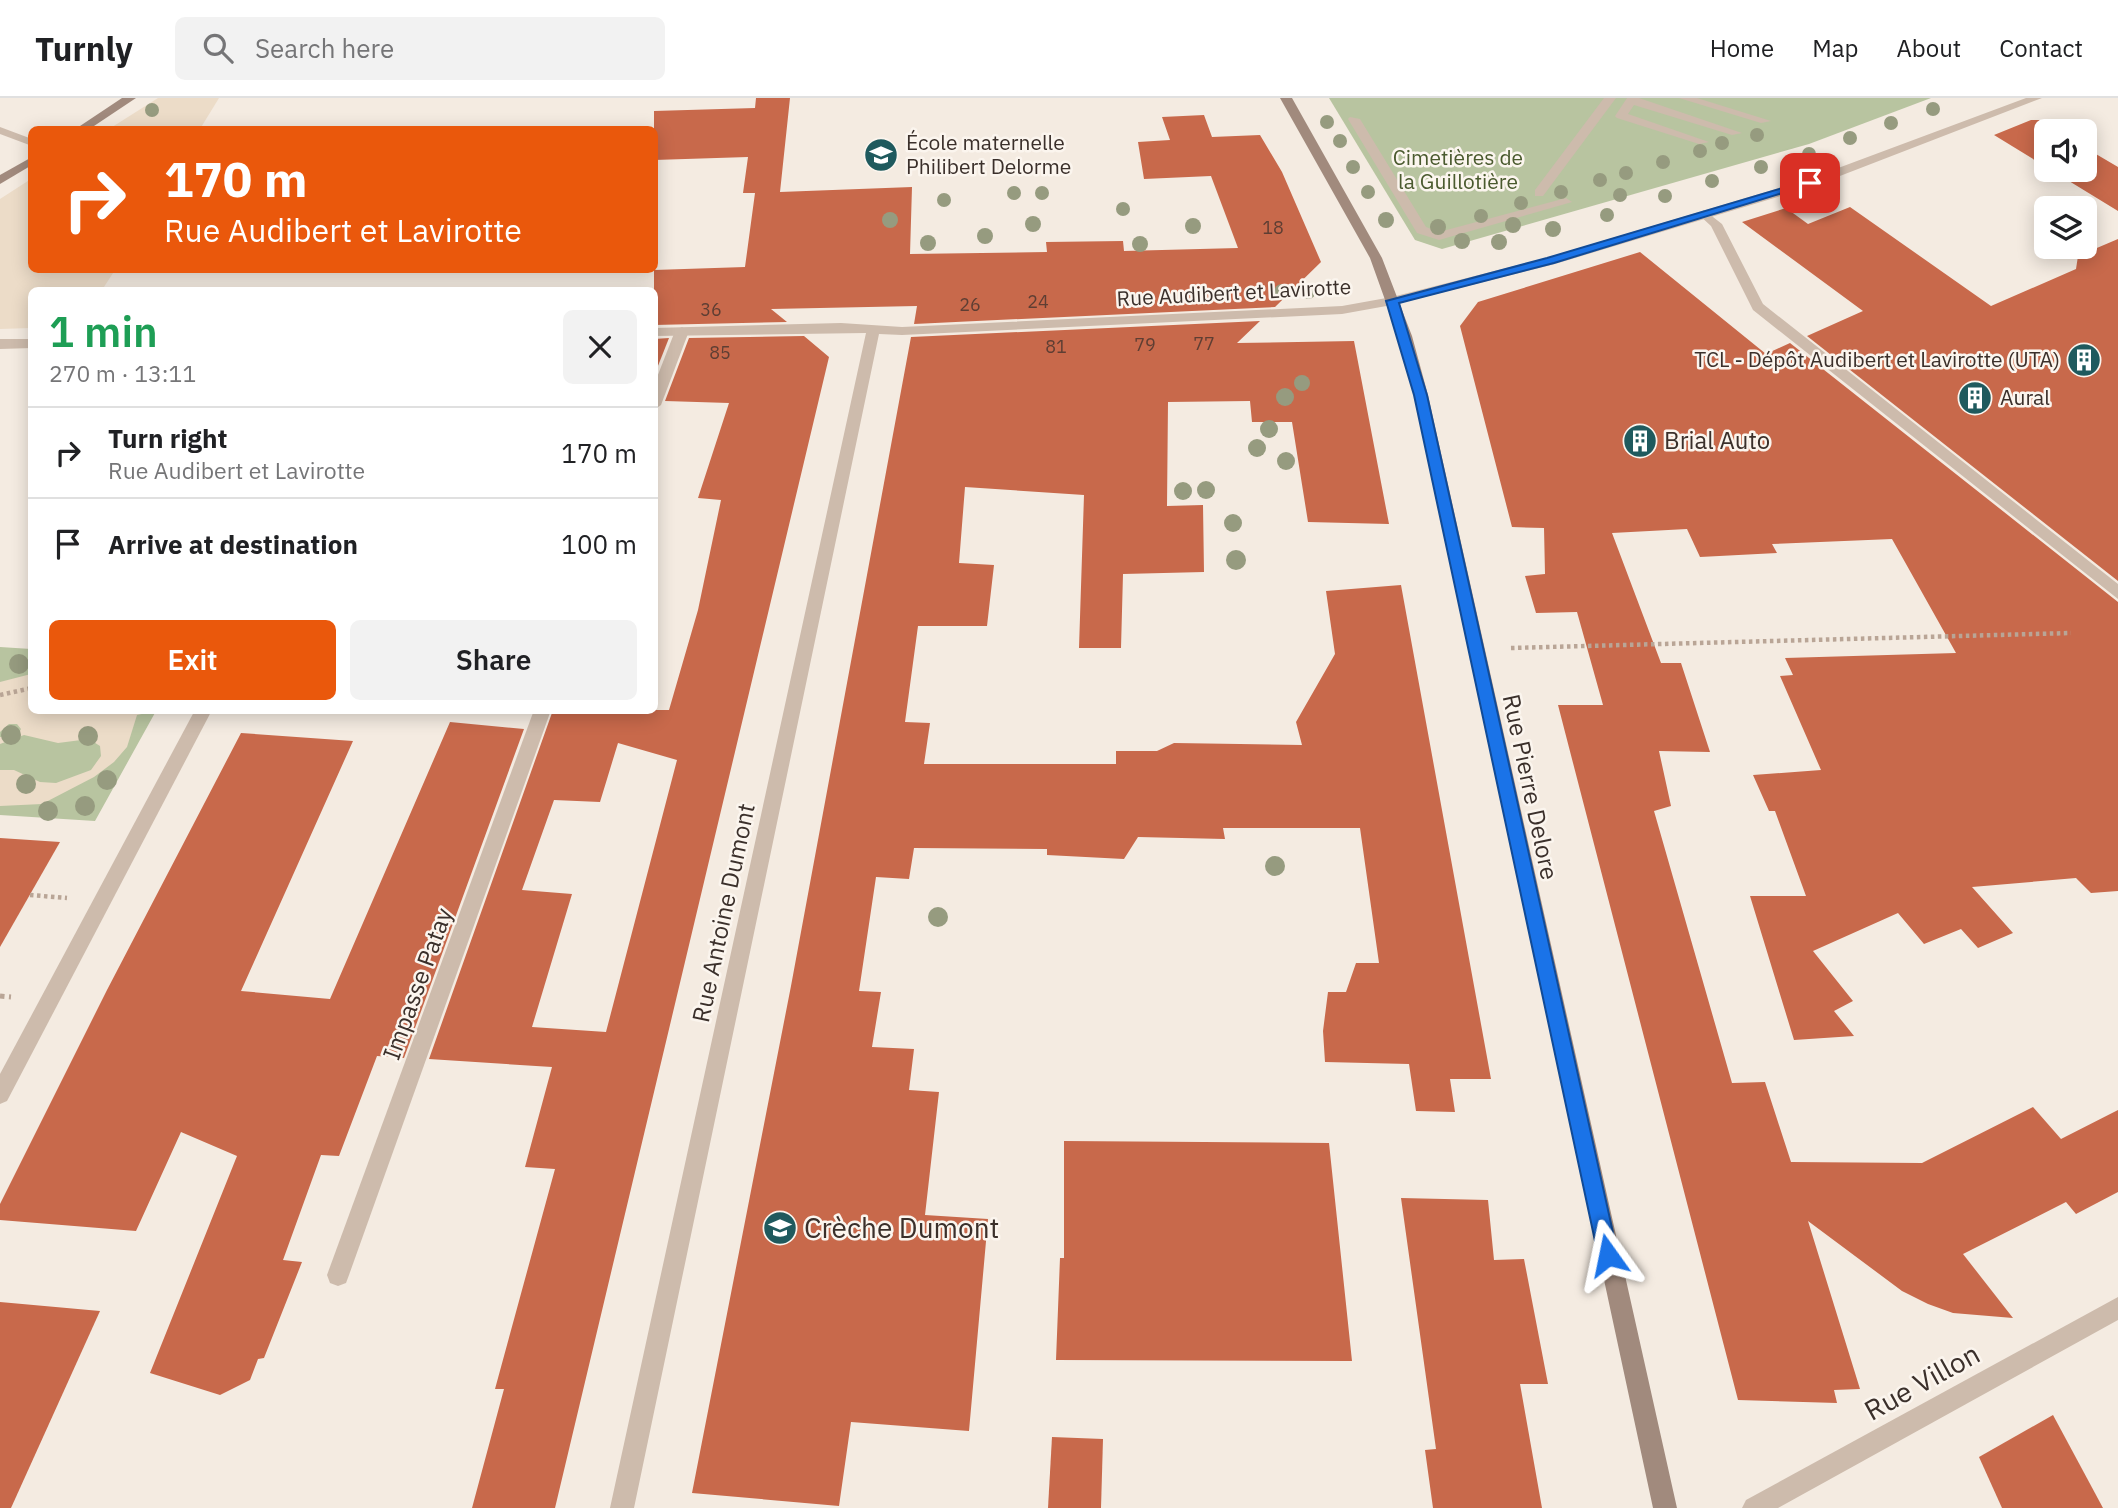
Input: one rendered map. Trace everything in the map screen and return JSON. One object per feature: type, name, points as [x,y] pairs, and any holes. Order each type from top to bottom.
[{"type":"street","points":[[85,126],[130,98]]},
{"type":"street","name":"Rue Pierre Delore","points":[[1286,98],[1376,258],[1421,395],[1665,1508]]},
{"type":"street","points":[[1539,193],[1610,98]]},
{"type":"street","points":[[1685,98],[1765,121]]},
{"type":"street","name":"Rue Audibert et Lavirotte","points":[[658,332],[874,328],[902,331],[1342,310],[1392,301],[1550,261],[1704,214],[1880,159],[2036,98]]},
{"type":"street","points":[[1703,142],[1621,116],[1632,100],[1736,133]]},
{"type":"street","points":[[1354,120],[1421,230],[1439,236],[1566,202]]},
{"type":"street","points":[[0,130],[28,141]]},
{"type":"street","points":[[0,180],[28,162]]},
{"type":"street","points":[[1704,214],[1716,224],[1758,307],[2118,593]]},
{"type":"street","name":"Rue Antoine Dumont","points":[[622,1508],[874,328]]},
{"type":"street","points":[[658,394],[682,331]]},
{"type":"street","points":[[0,344],[28,343]]},
{"type":"street","points":[[0,1094],[202,714]]},
{"type":"street","name":"Impasse Patay","points":[[338,1275],[543,714]]},
{"type":"street","name":"Rue Villon","points":[[1754,1508],[2118,1308]]},
{"type":"path","points":[[1475,648],[2071,633]]},
{"type":"path","points":[[0,695],[28,689]]},
{"type":"path","points":[[30,895],[63,898]]},
{"type":"green space","name":"Cimetières de la Guillotière","points":[[1329,98],[1931,98],[1809,144],[1442,249],[1415,240]]},
{"type":"green space","points":[[0,647],[28,649],[28,714],[154,714],[95,821],[0,815]]},
{"type":"shaded area","points":[[158,98],[219,98],[202,126],[114,126]]},
{"type":"shaded area","points":[[28,181],[28,273],[113,273],[104,287],[28,287],[28,328],[0,329],[0,199]]},
{"type":"shaded area","points":[[28,675],[28,714],[142,714],[137,715],[127,747],[114,762],[94,777],[42,804],[0,806],[0,770],[14,770],[40,782],[56,783],[91,770],[101,756],[100,746],[89,739],[58,743],[24,735],[0,744],[0,737],[18,735],[21,729],[17,724],[9,724],[0,732],[0,682]]},
{"type":"building","points":[[756,98],[790,98],[780,192],[912,187],[910,254],[1047,252],[1046,242],[1123,241],[1124,251],[1238,248],[1211,176],[1144,179],[1138,142],[1170,140],[1162,117],[1204,115],[1212,137],[1260,135],[1282,172],[1321,262],[1275,307],[914,324],[917,306],[771,309],[787,322],[658,325],[658,287],[654,287],[654,273],[658,273],[658,270],[745,267],[755,193],[743,193],[748,157],[658,160],[658,126],[654,126],[654,111],[755,108]]},
{"type":"building","points":[[2034,120],[2034,160],[1994,135]]},
{"type":"building","points":[[2097,155],[2118,167],[2118,211],[2071,182],[2097,182]]},
{"type":"building","points":[[1850,207],[1991,306],[2076,269],[2078,259],[2097,259],[2097,248],[2118,239],[2118,581],[1807,336],[1863,311],[1742,222],[1786,208],[1808,224]]},
{"type":"building","points":[[1640,252],[1766,354],[1790,343],[2118,602],[2118,891],[2091,893],[2076,878],[1972,887],[2013,933],[1978,948],[1961,929],[1924,944],[1898,913],[1813,951],[1853,1001],[1834,1011],[1854,1036],[1794,1040],[1750,896],[1806,896],[1775,811],[1769,811],[1753,775],[1821,770],[1780,676],[1793,675],[1785,658],[1956,653],[1892,539],[1772,544],[1777,553],[1700,557],[1687,529],[1612,533],[1661,663],[1681,663],[1710,752],[1659,751],[1671,806],[1654,811],[1732,1083],[1765,1082],[1791,1162],[1922,1163],[2033,1107],[2061,1139],[2118,1110],[2118,1192],[2076,1214],[2066,1202],[1963,1254],[2013,1318],[1953,1313],[1928,1304],[1902,1291],[1808,1221],[1860,1389],[1834,1390],[1837,1403],[1738,1400],[1558,705],[1603,705],[1577,612],[1536,613],[1525,576],[1545,574],[1544,528],[1512,527],[1460,326],[1478,302]]},
{"type":"building","points":[[1260,321],[1237,343],[1354,341],[1389,524],[1308,522],[1292,422],[1252,422],[1250,401],[1168,402],[1167,506],[1203,505],[1204,572],[1123,574],[1121,648],[1079,648],[1084,495],[965,487],[959,563],[994,565],[987,626],[918,626],[905,722],[930,723],[924,764],[1116,764],[1116,751],[1157,751],[1174,743],[1302,745],[1296,722],[1335,654],[1326,591],[1401,585],[1491,1079],[1450,1079],[1455,1112],[1416,1111],[1409,1064],[1325,1062],[1323,1031],[1328,992],[1346,992],[1356,963],[1379,963],[1360,828],[1223,828],[1225,839],[1138,837],[1124,859],[1047,855],[1047,849],[914,848],[909,879],[876,877],[859,991],[881,992],[872,1047],[914,1049],[909,1090],[939,1092],[925,1215],[988,1219],[969,1431],[851,1422],[839,1506],[692,1493],[791,986],[911,337]]},
{"type":"building","points":[[804,336],[829,357],[555,1508],[472,1508],[504,1389],[495,1389],[555,1169],[525,1167],[552,1067],[429,1059],[552,714],[658,714],[658,710],[669,710],[698,610],[721,500],[698,498],[729,403],[665,401],[689,338]],"holes":[[[618,743],[677,760],[606,1032],[532,1027],[572,894],[522,890],[554,800],[600,802]]]},
{"type":"building","points":[[669,338],[658,366],[658,339]]},
{"type":"building","points":[[450,722],[524,729],[404,1058],[377,1056],[339,1156],[321,1155],[283,1260],[302,1262],[264,1358],[258,1359],[250,1380],[220,1395],[150,1373],[237,1156],[181,1132],[136,1231],[0,1220],[0,1204],[107,990],[241,733],[353,741],[241,991],[330,999]]},
{"type":"building","points":[[0,838],[60,842],[0,947]]},
{"type":"building","points":[[1064,1141],[1329,1143],[1352,1361],[1056,1360],[1060,1258],[1064,1258]]},
{"type":"building","points":[[1401,1198],[1488,1200],[1494,1260],[1524,1259],[1548,1384],[1520,1384],[1542,1508],[1433,1508],[1425,1450],[1436,1449]]},
{"type":"building","points":[[0,1302],[100,1311],[11,1508],[0,1508]]},
{"type":"building","points":[[2053,1415],[2103,1508],[2002,1508],[1979,1457]]},
{"type":"building","points":[[1052,1437],[1103,1439],[1101,1508],[1048,1508]]},
{"type":"place","name":"École maternelle Philibert Delorme","points":[[881,155]]},
{"type":"place","name":"TCL - Dépôt Audibert et Lavirotte (UTA)","points":[[2084,360]]},
{"type":"place","name":"Aural","points":[[1975,398]]},
{"type":"place","name":"Brial Auto","points":[[1640,441]]},
{"type":"place","name":"Crèche Dumont","points":[[780,1228]]},
{"type":"route","points":[[1608,1255],[1421,395],[1405,336],[1392,301],[1550,261],[1810,183]]}]
